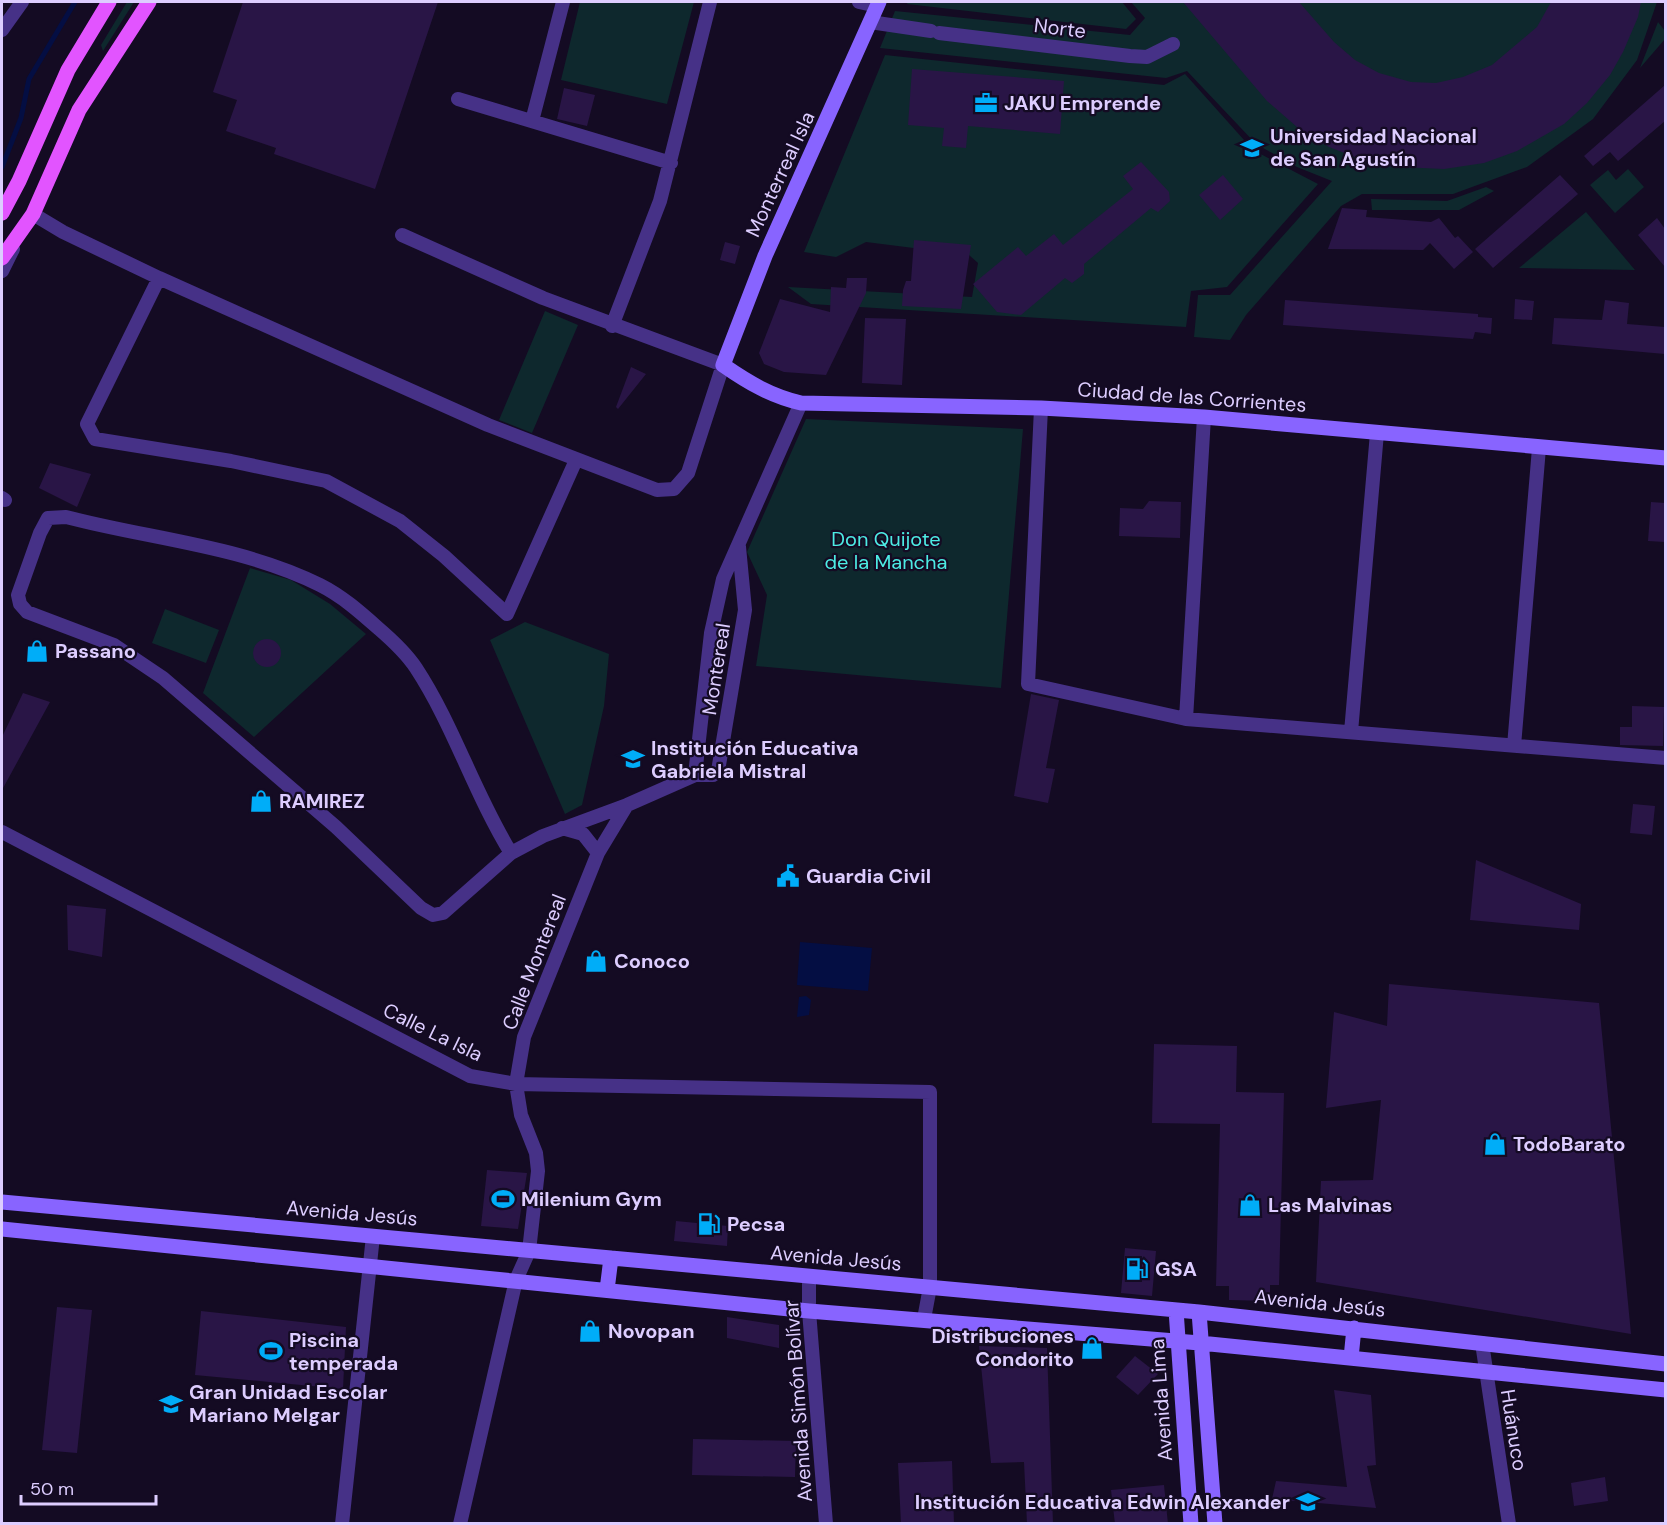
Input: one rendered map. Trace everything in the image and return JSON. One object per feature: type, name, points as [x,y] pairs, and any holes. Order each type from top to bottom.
[{"type":"main road","points":[[2,213],[19,182],[68,70],[109,2]]},
{"type":"main road","points":[[2,258],[33,214],[79,110],[149,2]]},
{"type":"main road","name":"Monterreal Isla","points":[[723,365],[765,256],[878,4]]},
{"type":"main road","name":"Ciudad de las Corrientes","points":[[723,365],[752,385],[776,397],[801,403],[1041,408],[1204,417],[1665,458]]},
{"type":"main road","name":"Avenida Jesús","points":[[2,1202],[1199,1312],[1665,1364]]},
{"type":"main road","points":[[2,1229],[809,1311],[1200,1343],[1486,1374],[1665,1390]]},
{"type":"main road","points":[[607,1290],[611,1258]]},
{"type":"main road","name":"Avenida Lima","points":[[1176,1310],[1191,1524]]},
{"type":"main road","points":[[1199,1312],[1215,1524]]},
{"type":"main road","points":[[1351,1358],[1354,1328]]},
{"type":"main road","points":[[1610,1385],[1613,1358]]},
{"type":"street","points":[[2,30],[22,2]]},
{"type":"street","points":[[532,121],[563,2]]},
{"type":"street","points":[[612,326],[660,201],[710,2]]},
{"type":"street","points":[[859,2],[878,4]]},
{"type":"street","name":"Norte","points":[[870,22],[1130,56],[1147,57],[1173,44]]},
{"type":"street","points":[[458,99],[671,163]]},
{"type":"street","points":[[2,271],[33,214],[63,232],[159,278],[488,425],[657,490],[674,489],[688,473],[723,365],[612,326],[402,235]]},
{"type":"street","points":[[159,278],[87,424],[95,439],[231,461],[326,482],[400,521],[444,556],[507,614],[576,460]]},
{"type":"street","name":"Montereal","points":[[695,775],[711,633],[723,579],[801,403]]},
{"type":"street","points":[[1041,408],[1029,684],[1186,719],[1665,758]]},
{"type":"street","points":[[1186,719],[1204,417]]},
{"type":"street","points":[[1351,732],[1377,433]]},
{"type":"street","points":[[1514,746],[1539,448]]},
{"type":"street","name":"Montereal","points":[[511,853],[488,815],[436,702],[414,665],[392,640],[347,601],[287,570],[251,559],[66,517],[48,518],[40,533],[18,595],[27,612],[114,645],[163,678],[336,827],[421,908],[433,915],[443,913],[511,853],[562,828],[627,805],[695,775],[712,775],[718,771],[745,610],[739,547]]},
{"type":"street","name":"Calle Montereal","points":[[460,1524],[516,1280],[529,1251],[538,1171],[536,1153],[521,1115],[516,1084],[524,1037],[598,854],[627,805]]},
{"type":"street","points":[[562,828],[583,834],[598,854]]},
{"type":"street","name":"Calle La Isla","points":[[2,832],[470,1076],[516,1084],[930,1092],[930,1287]]},
{"type":"street","points":[[342,1524],[374,1236]]},
{"type":"street","name":"Avenida Simón Bolívar","points":[[809,1276],[809,1311],[826,1524]]},
{"type":"street","points":[[924,1319],[930,1287]]},
{"type":"street","name":"Huánuco","points":[[1482,1343],[1509,1524]]},
{"type":"green space","points":[[127,2],[134,2],[103,51],[101,45]]},
{"type":"green space","points":[[580,2],[694,2],[667,104],[561,80]]},
{"type":"green space","points":[[908,2],[1122,2],[1136,19],[1126,29],[907,4]]},
{"type":"green space","points":[[1131,2],[1657,2],[1637,60],[1593,119],[1527,167],[1453,194],[1362,194],[1341,206],[1246,315],[1230,340],[1194,337],[1198,295],[1230,295],[1332,181],[1297,167],[1256,144],[1187,71],[1166,78],[880,48],[895,11],[1130,35],[1145,18]]},
{"type":"green space","points":[[1658,22],[1665,31],[1665,39],[1640,68]]},
{"type":"green space","points":[[885,55],[1164,85],[1185,74],[1253,150],[1318,184],[1227,287],[1191,291],[1186,327],[811,304],[788,287],[972,297],[978,263],[969,255],[866,242],[836,257],[804,252]]},
{"type":"green space","points":[[1628,169],[1644,187],[1615,213],[1590,185],[1608,170],[1616,180]]},
{"type":"green space","points":[[1486,187],[1494,191],[1459,210],[1372,210],[1371,199],[1447,201]]},
{"type":"green space","points":[[1586,212],[1635,270],[1519,268]]},
{"type":"green space","points":[[545,311],[578,325],[532,433],[499,420]]},
{"type":"green space","name":"Don Quijote de la Mancha","points":[[806,419],[1023,429],[1001,688],[756,666],[767,595],[747,552]]},
{"type":"green space","points":[[250,568],[291,580],[330,604],[366,634],[254,737],[203,693]]},
{"type":"green space","points":[[165,609],[219,630],[206,663],[152,643]]},
{"type":"green space","points":[[525,622],[609,654],[604,706],[582,805],[565,814],[490,640]]},
{"type":"shaded area","points":[[800,942],[872,948],[868,991],[797,985]]},
{"type":"shaded area","points":[[806,996],[811,1000],[809,1015],[797,1017],[799,997]]},
{"type":"building","points":[[243,2],[438,2],[375,189],[274,154],[276,148],[226,131],[237,100],[213,92]]},
{"type":"building","points":[[1183,2],[1299,2],[1334,42],[1355,60],[1379,73],[1411,82],[1436,83],[1463,77],[1492,65],[1537,27],[1551,2],[1641,2],[1638,17],[1610,75],[1587,103],[1564,124],[1517,151],[1484,163],[1444,169],[1378,166],[1329,147],[1297,127],[1267,101]]},
{"type":"building","name":"JAKU Emprende","points":[[912,69],[1064,81],[1060,134],[968,126],[966,148],[942,146],[944,128],[908,125]]},
{"type":"building","points":[[1665,85],[1665,121],[1618,161],[1610,152],[1593,166],[1584,156]]},
{"type":"building","points":[[564,88],[595,95],[587,126],[557,119]]},
{"type":"building","points":[[1141,162],[1169,192],[1170,201],[1158,212],[1151,208],[1084,264],[1084,274],[1072,283],[1065,278],[1021,315],[997,312],[973,284],[1018,247],[1026,256],[1054,234],[1063,245],[1133,189],[1123,176]]},
{"type":"building","points":[[1223,175],[1243,199],[1220,220],[1199,195]]},
{"type":"building","points":[[1560,175],[1578,194],[1493,268],[1475,249]]},
{"type":"building","points":[[1342,208],[1367,210],[1366,217],[1431,222],[1439,218],[1455,238],[1458,236],[1473,252],[1454,269],[1430,243],[1423,250],[1328,249]]},
{"type":"building","points":[[1657,218],[1665,229],[1665,267],[1638,235]]},
{"type":"building","points":[[914,240],[971,245],[961,309],[902,306],[906,281],[911,281]]},
{"type":"building","points":[[725,242],[740,246],[735,264],[720,260]]},
{"type":"building","points":[[847,278],[867,278],[866,293],[826,375],[784,372],[764,364],[759,353],[780,299],[830,312],[831,287],[846,288]]},
{"type":"building","points":[[1515,299],[1534,301],[1532,320],[1514,319]]},
{"type":"building","points":[[1285,300],[1478,314],[1478,317],[1492,318],[1491,334],[1475,332],[1473,339],[1283,325]]},
{"type":"building","points":[[1605,300],[1629,303],[1627,324],[1665,327],[1665,354],[1552,344],[1554,318],[1602,320]]},
{"type":"building","points":[[865,318],[906,319],[902,385],[862,383]]},
{"type":"building","points":[[631,367],[646,374],[618,409],[616,407]]},
{"type":"building","points":[[50,463],[91,474],[77,507],[39,488]]},
{"type":"building","points":[[1149,501],[1181,502],[1180,538],[1119,536],[1120,508],[1143,509]]},
{"type":"building","points":[[1651,502],[1665,503],[1665,542],[1648,541]]},
{"type":"building","points":[[267,639],[277,643],[281,653],[277,663],[267,667],[257,663],[253,653],[257,643]]},
{"type":"building","points":[[23,693],[50,702],[2,790],[2,737]]},
{"type":"building","points":[[1031,694],[1059,700],[1046,768],[1055,769],[1048,803],[1014,796]]},
{"type":"building","points":[[1632,706],[1664,707],[1663,746],[1620,745],[1620,727],[1632,727]]},
{"type":"building","points":[[1633,804],[1655,806],[1652,835],[1630,833]]},
{"type":"building","points":[[1476,860],[1581,904],[1579,930],[1470,920]]},
{"type":"building","points":[[67,905],[106,909],[102,957],[68,950]]},
{"type":"building","name":"TodoBarato","points":[[1389,984],[1599,1003],[1631,1334],[1316,1282],[1321,1181],[1373,1180],[1381,1100],[1326,1108],[1334,1012],[1387,1026]]},
{"type":"building","name":"Las Malvinas","points":[[1154,1044],[1237,1046],[1236,1092],[1284,1093],[1279,1285],[1270,1285],[1270,1301],[1229,1300],[1229,1286],[1216,1286],[1220,1124],[1152,1123]]},
{"type":"building","name":"Milenium Gym","points":[[487,1170],[527,1173],[518,1229],[481,1226]]},
{"type":"building","points":[[676,1221],[728,1226],[727,1246],[674,1241]]},
{"type":"building","points":[[1125,1248],[1156,1251],[1152,1296],[1121,1293]]},
{"type":"building","points":[[57,1307],[92,1310],[77,1453],[42,1450]]},
{"type":"building","name":"Piscina temperada","points":[[201,1311],[346,1327],[343,1389],[195,1375]]},
{"type":"building","points":[[727,1317],[779,1325],[779,1348],[727,1338]]},
{"type":"building","points":[[979,1346],[1047,1348],[1053,1524],[1027,1524],[1024,1462],[991,1463]]},
{"type":"building","points":[[1135,1356],[1158,1374],[1138,1395],[1116,1377]]},
{"type":"building","points":[[1334,1390],[1371,1395],[1376,1465],[1367,1466],[1376,1508],[1272,1499],[1276,1481],[1347,1487]]},
{"type":"building","points":[[693,1439],[796,1441],[795,1477],[692,1475]]},
{"type":"building","points":[[952,1461],[954,1524],[901,1524],[898,1463]]},
{"type":"building","points":[[1605,1477],[1608,1501],[1574,1506],[1571,1483]]},
{"type":"building","points":[[1164,1485],[1168,1524],[1115,1524],[1111,1490]]},
{"type":"waterway","points":[[2,167],[21,118],[29,79],[75,2]]},
{"type":"place","name":"JAKU Emprende","points":[[986,103]]},
{"type":"place","name":"Universidad Nacional de San Agustín","points":[[1252,148]]},
{"type":"place","name":"Passano","points":[[37,651]]},
{"type":"place","name":"Institución Educativa Gabriela Mistral","points":[[633,759]]},
{"type":"place","name":"RAMIREZ","points":[[261,801]]},
{"type":"place","name":"Guardia Civil","points":[[788,876]]},
{"type":"place","name":"Conoco","points":[[596,961]]},
{"type":"place","name":"TodoBarato","points":[[1495,1144]]},
{"type":"place","name":"Milenium Gym","points":[[503,1199]]},
{"type":"place","name":"Las Malvinas","points":[[1250,1205]]},
{"type":"place","name":"Pecsa","points":[[709,1224]]},
{"type":"place","name":"GSA","points":[[1137,1269]]},
{"type":"place","name":"Novopan","points":[[590,1331]]},
{"type":"place","name":"Distribuciones Condorito","points":[[1092,1348]]},
{"type":"place","name":"Piscina temperada","points":[[271,1351]]},
{"type":"place","name":"Gran Unidad Escolar Mariano Melgar","points":[[171,1404]]},
{"type":"place","name":"Institución Educativa Edwin Alexander","points":[[1308,1502]]}]
